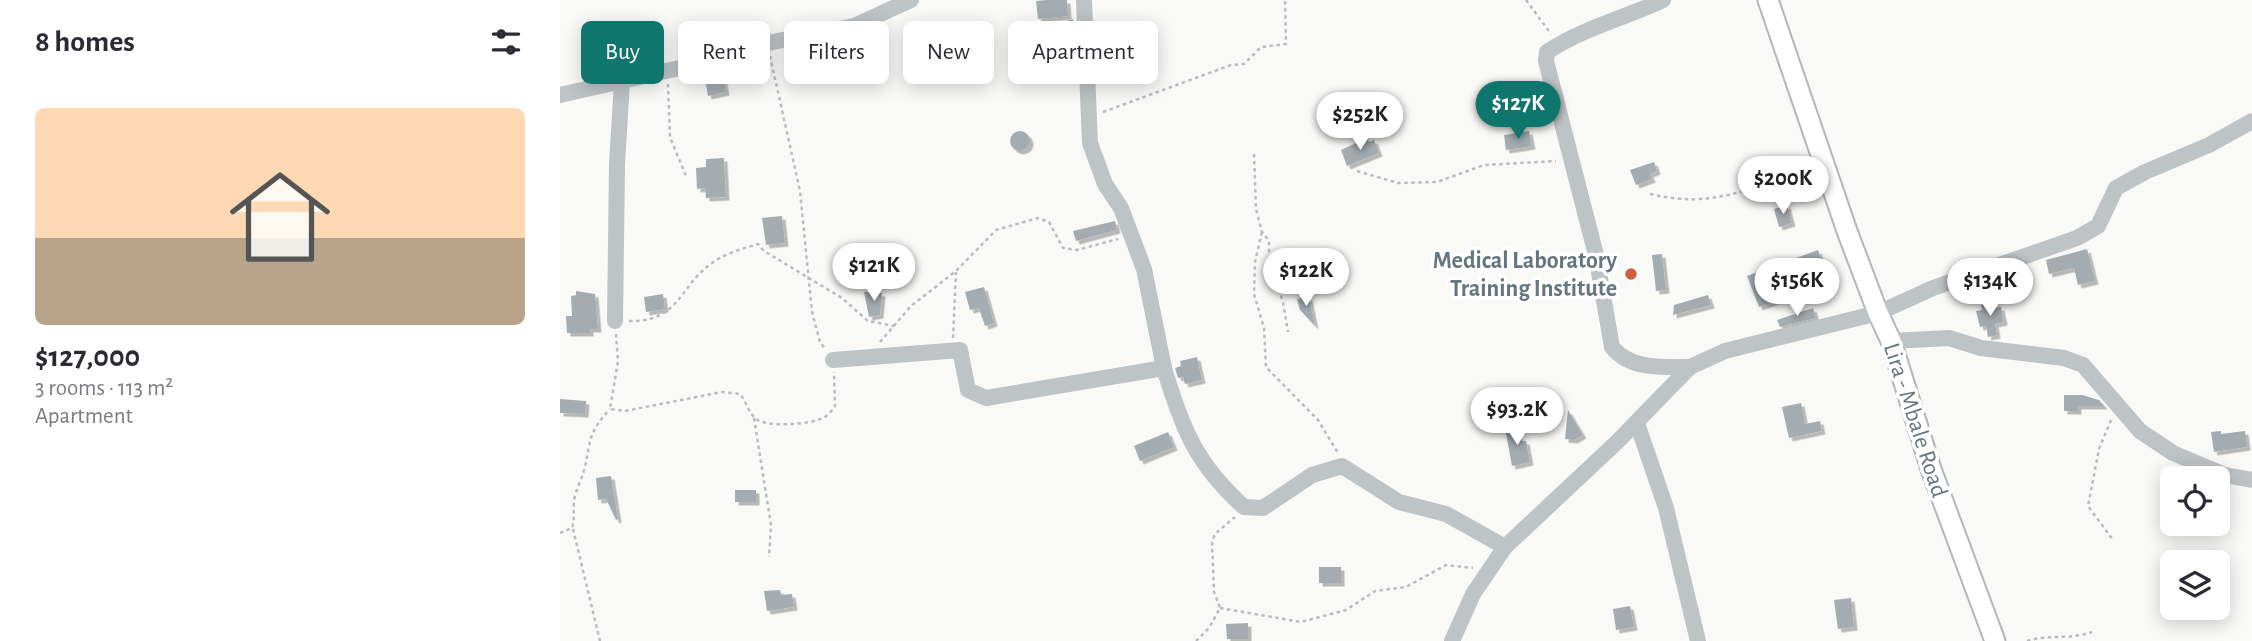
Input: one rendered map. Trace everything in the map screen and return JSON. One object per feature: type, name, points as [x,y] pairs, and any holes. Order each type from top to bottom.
[{"type":"main road","name":"Lira - Mbale Road","points":[[1768,0],[1878,313],[1891,341],[1931,469],[1995,641]]},
{"type":"street","points":[[770,43],[853,26],[911,0]]},
{"type":"street","points":[[1084,0],[1087,118],[1097,166],[1121,208],[1132,236],[1152,300],[1164,368],[1182,426],[1197,455],[1244,508],[1264,508],[1312,475],[1342,466],[1399,502],[1446,514],[1505,547]]},
{"type":"street","points":[[1664,0],[1566,40],[1548,52],[1546,61],[1547,75],[1562,114],[1570,160],[1601,276],[1612,347],[1629,361],[1655,366],[1690,367]]},
{"type":"street","points":[[664,71],[678,68]]},
{"type":"street","points":[[560,95],[612,84]]},
{"type":"street","points":[[615,321],[617,164],[622,84]]},
{"type":"street","points":[[1459,636],[1473,594],[1505,547],[1637,423],[1690,367],[1725,351],[1878,313],[1933,289],[2089,232],[2098,226],[2116,188],[2145,172],[2209,145],[2252,121]]},
{"type":"street","points":[[1891,341],[1949,338],[1981,348],[2064,358],[2083,365],[2104,386],[2140,431],[2173,453],[2225,475],[2252,480]]},
{"type":"street","points":[[832,360],[960,350],[968,390],[986,398],[1164,368]]},
{"type":"street","points":[[1637,423],[1666,508],[1698,641]]},
{"type":"path","points":[[1087,118],[1231,65],[1244,64],[1261,47],[1286,44],[1285,0]]},
{"type":"path","points":[[1526,0],[1552,36],[1566,40]]},
{"type":"path","points":[[754,418],[778,425],[824,418],[835,406],[832,360],[820,342],[808,277],[800,191],[770,57]]},
{"type":"path","points":[[669,70],[667,105],[670,137],[686,176]]},
{"type":"path","points":[[1254,154],[1256,209],[1262,232],[1269,241],[1269,263],[1283,302],[1288,332]]},
{"type":"path","points":[[1650,194],[1677,201],[1716,200],[1824,158]]},
{"type":"path","points":[[1357,171],[1398,183],[1437,182],[1484,165],[1570,160]]},
{"type":"path","points":[[870,358],[883,337],[911,306],[956,271],[996,230],[1038,218],[1049,222],[1063,248],[1077,250],[1132,236]]},
{"type":"path","points":[[1262,232],[1255,262],[1254,294],[1264,328],[1266,367],[1318,420],[1336,447],[1342,466]]},
{"type":"path","points":[[600,641],[572,528],[576,515],[574,500],[584,467],[587,444],[593,428],[610,409],[618,360],[615,321],[638,321],[672,310],[710,264],[727,254],[758,244],[764,251],[842,298],[867,321],[894,326]]},
{"type":"path","points":[[956,271],[953,339],[960,350]]},
{"type":"path","points":[[610,409],[625,411],[722,392],[740,394],[754,418],[771,525],[769,557]]},
{"type":"path","points":[[2113,540],[2088,506],[2105,429],[2119,408]]},
{"type":"path","points":[[2171,466],[2173,453]]},
{"type":"path","points":[[1196,641],[1209,628],[1220,608],[1214,592],[1212,542],[1216,534],[1244,508]]},
{"type":"path","points":[[560,533],[572,528]]},
{"type":"path","points":[[1220,608],[1301,622],[1346,610],[1365,600],[1375,590],[1406,587],[1446,565],[1489,571]]},
{"type":"path","points":[[2027,641],[2045,635],[2065,640],[2091,632]]},
{"type":"building","points":[[1067,0],[1068,16],[1038,19],[1036,1]]},
{"type":"building","points":[[706,84],[724,84],[726,92],[708,96]]},
{"type":"building","points":[[1020,131],[1027,134],[1030,141],[1027,148],[1020,151],[1013,148],[1010,141],[1013,134]]},
{"type":"building","points":[[1529,131],[1532,146],[1506,150],[1504,135]]},
{"type":"building","points":[[1367,138],[1369,142],[1374,140],[1379,153],[1347,166],[1341,150]]},
{"type":"building","points":[[724,158],[726,197],[706,198],[705,188],[697,189],[696,168],[706,167],[706,159]]},
{"type":"building","points":[[1654,162],[1657,171],[1650,174],[1652,179],[1636,185],[1630,170]]},
{"type":"building","points":[[1787,205],[1792,223],[1779,227],[1774,209]]},
{"type":"building","points":[[782,216],[785,243],[766,245],[762,218]]},
{"type":"building","points":[[1115,221],[1117,230],[1076,241],[1073,231]]},
{"type":"building","points":[[2087,249],[2095,281],[2078,285],[2074,268],[2049,274],[2046,260]]},
{"type":"building","points":[[1818,250],[1829,282],[1759,307],[1747,276]]},
{"type":"building","points":[[1662,254],[1666,290],[1656,291],[1652,255]]},
{"type":"building","points":[[984,287],[994,323],[985,326],[979,308],[970,310],[965,292]]},
{"type":"building","points":[[576,291],[595,294],[598,329],[590,329],[590,333],[567,333],[566,316],[572,316],[571,296],[576,295]]},
{"type":"building","points":[[864,292],[882,293],[880,315],[869,317]]},
{"type":"building","points":[[663,294],[665,309],[646,312],[644,297]]},
{"type":"building","points":[[1708,295],[1711,305],[1673,315],[1674,305]]},
{"type":"building","points":[[1309,297],[1315,326],[1300,310],[1297,299]]},
{"type":"building","points":[[1991,303],[1992,308],[2001,307],[2004,322],[1995,324],[1997,335],[1988,337],[1986,326],[1980,327],[1976,311],[1982,310],[1981,305]]},
{"type":"building","points":[[1813,308],[1816,318],[1780,327],[1777,320]]},
{"type":"building","points":[[1197,357],[1202,380],[1185,384],[1183,377],[1178,378],[1175,368],[1181,366],[1180,361]]},
{"type":"building","points":[[2064,395],[2082,395],[2099,400],[2104,406],[2078,406],[2078,411],[2064,411]]},
{"type":"building","points":[[560,399],[586,401],[585,414],[560,413]]},
{"type":"building","points":[[1801,403],[1805,424],[1820,421],[1822,431],[1789,438],[1782,407]]},
{"type":"building","points":[[1568,410],[1583,435],[1574,440],[1565,439]]},
{"type":"building","points":[[1513,424],[1521,441],[1526,441],[1530,462],[1512,466],[1505,428]]},
{"type":"building","points":[[2221,431],[2221,434],[2245,431],[2247,447],[2214,452],[2211,432]]},
{"type":"building","points":[[1168,432],[1174,447],[1140,461],[1134,446]]},
{"type":"building","points":[[611,476],[618,519],[616,520],[606,499],[598,500],[596,478]]},
{"type":"building","points":[[735,490],[756,490],[756,502],[735,502]]},
{"type":"building","points":[[1319,567],[1341,567],[1341,583],[1319,583]]},
{"type":"building","points":[[780,590],[781,595],[792,594],[794,607],[767,611],[764,591]]},
{"type":"building","points":[[1851,598],[1854,627],[1838,629],[1834,600]]},
{"type":"building","points":[[1630,606],[1634,627],[1616,630],[1613,609]]},
{"type":"building","points":[[1248,623],[1248,639],[1227,639],[1226,624]]},
{"type":"place","name":"Medical Laboratory Training Institute","points":[[1631,274]]}]
